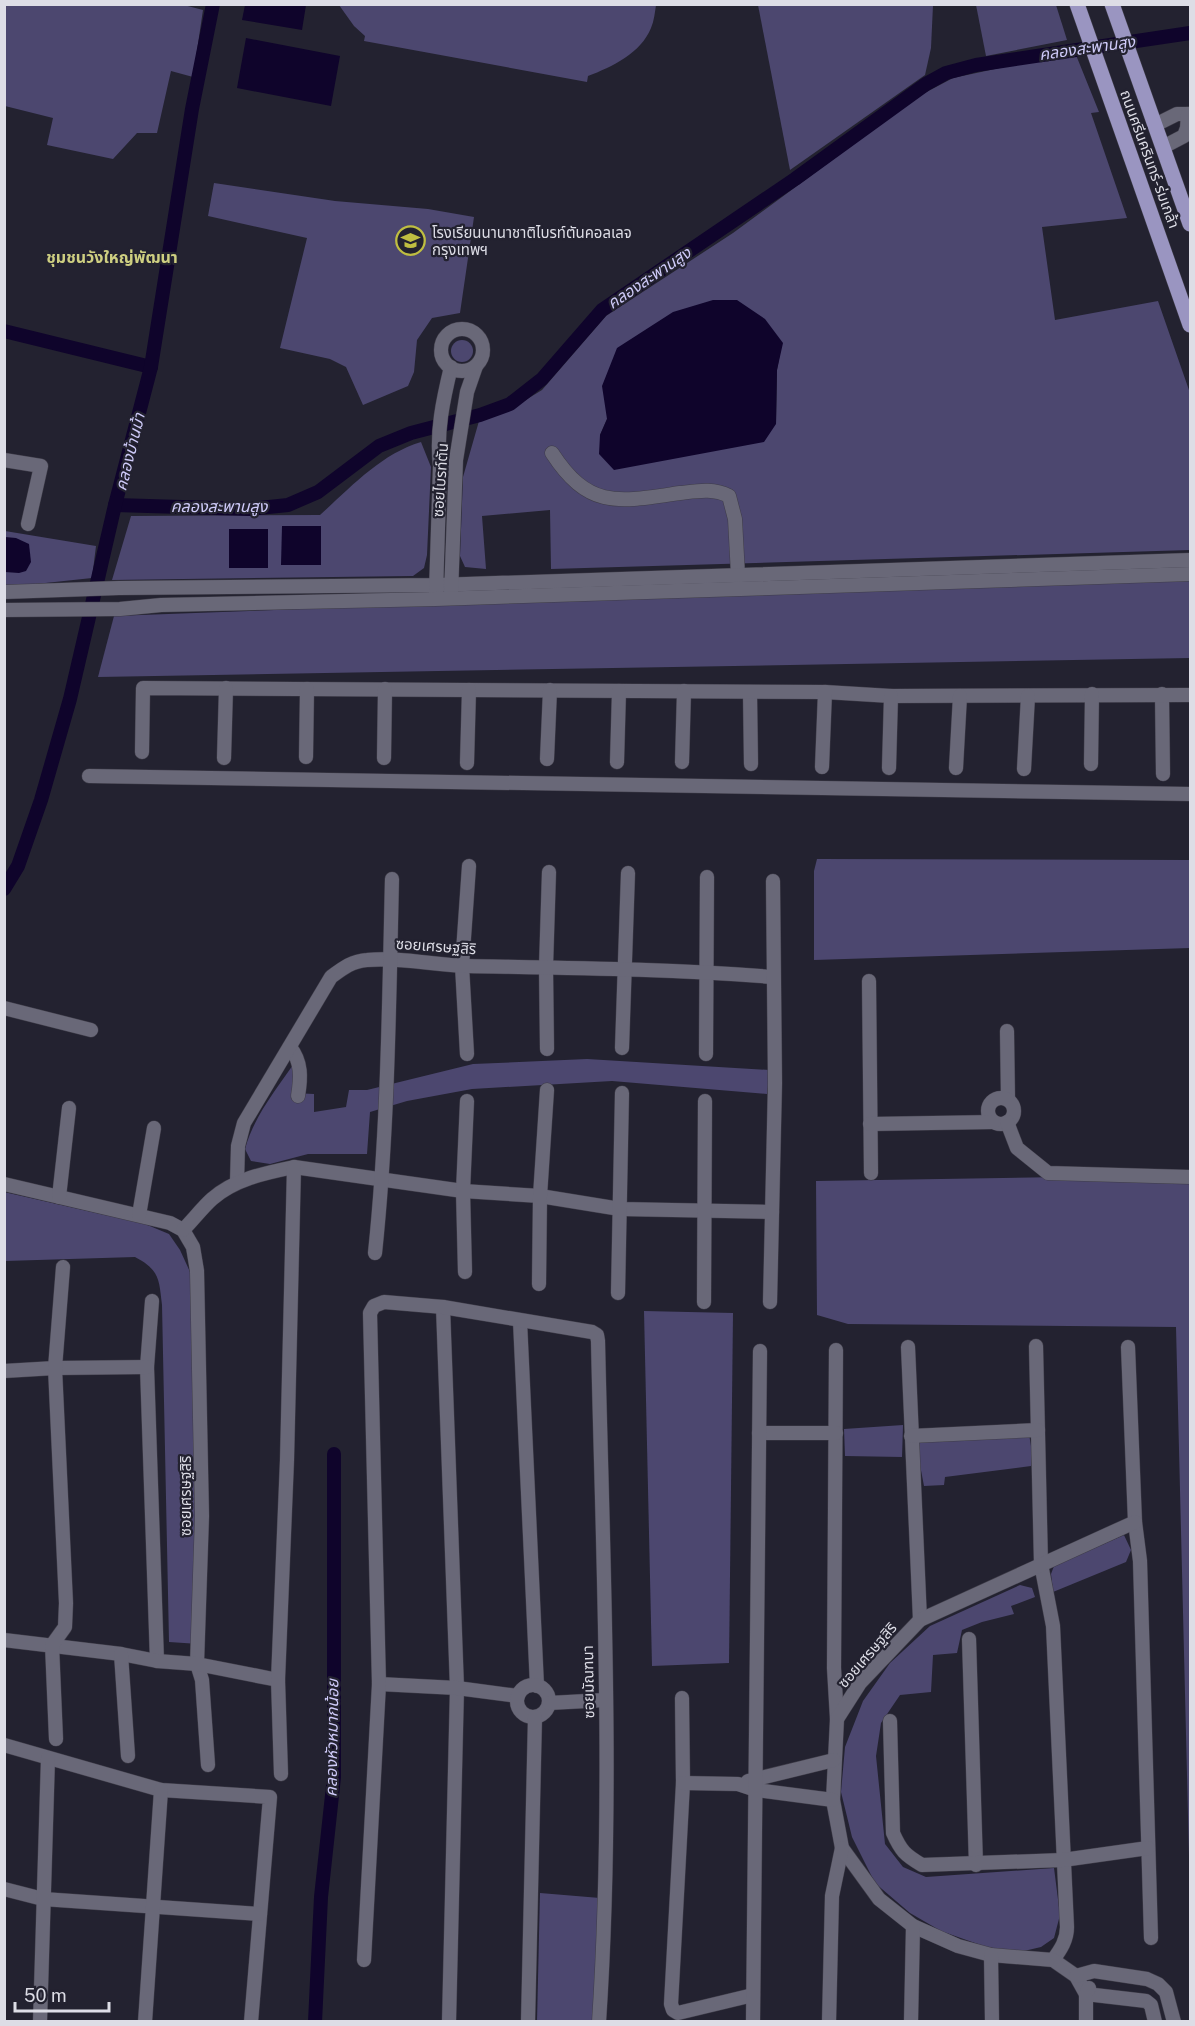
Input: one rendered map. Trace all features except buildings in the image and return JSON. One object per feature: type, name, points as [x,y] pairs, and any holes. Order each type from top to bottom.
[{"type":"main road","name":"ถนนศรีนครินทร์-ร่มเกล้า","points":[[1077,4],[1191,325]]},
{"type":"main road","name":"ถนนศรีนครินทร์-ร่มเกล้า","points":[[1112,4],[1163,147],[1187,202],[1191,224]]},
{"type":"street","points":[[1155,125],[1177,114],[1189,114],[1184,136],[1163,147]]},
{"type":"street","name":"ซอยไบรท์ตัน","points":[[437,592],[440,466],[438,446],[442,403],[451,367],[442,355],[442,342],[451,332],[464,329],[476,334],[482,344],[483,354],[467,392],[456,460],[452,592]]},
{"type":"street","points":[[451,367],[462,371],[476,366]]},
{"type":"street","points":[[552,453],[564,471],[580,486],[591,493],[607,498],[633,500],[706,490],[719,491],[729,496],[735,519],[738,575]]},
{"type":"street","points":[[4,460],[41,466],[28,524]]},
{"type":"street","points":[[452,592],[738,575],[1191,560]]},
{"type":"street","points":[[4,592],[119,588],[452,592],[1191,574]]},
{"type":"street","points":[[4,610],[120,609],[160,605],[437,592]]},
{"type":"street","points":[[142,752],[143,688],[825,692],[891,696],[1191,695]]},
{"type":"street","points":[[224,758],[226,688]]},
{"type":"street","points":[[306,757],[307,689]]},
{"type":"street","points":[[384,758],[386,689]]},
{"type":"street","points":[[466,763],[469,690]]},
{"type":"street","points":[[547,759],[550,690]]},
{"type":"street","points":[[617,762],[618,691]]},
{"type":"street","points":[[682,762],[684,691]]},
{"type":"street","points":[[750,692],[751,764]]},
{"type":"street","points":[[822,767],[825,692]]},
{"type":"street","points":[[1091,764],[1092,694]]},
{"type":"street","points":[[1162,694],[1163,774]]},
{"type":"street","points":[[889,768],[891,696]]},
{"type":"street","points":[[956,768],[960,696]]},
{"type":"street","points":[[1024,769],[1028,696]]},
{"type":"street","points":[[89,776],[1191,794]]},
{"type":"street","points":[[467,1054],[462,966],[469,866]]},
{"type":"street","points":[[547,1049],[546,968],[549,872]]},
{"type":"street","points":[[622,1048],[628,873]]},
{"type":"street","points":[[706,1054],[707,877]]},
{"type":"street","points":[[375,1253],[383,1179],[392,879]]},
{"type":"street","points":[[770,1302],[775,1083],[773,881]]},
{"type":"street","name":"ซอยเศรษฐสิริ","points":[[237,1182],[238,1146],[244,1123],[331,977],[347,964],[366,960],[390,960],[462,966],[705,971],[773,977]]},
{"type":"street","points":[[869,981],[871,1173]]},
{"type":"street","points":[[4,1008],[91,1030]]},
{"type":"street","points":[[870,1124],[1000,1122],[1013,1116],[1014,1111],[1008,1100],[1007,1031]]},
{"type":"street","points":[[290,1047],[298,1061],[301,1077],[298,1096]]},
{"type":"street","points":[[539,1284],[540,1196],[547,1090]]},
{"type":"street","points":[[618,1293],[622,1094]]},
{"type":"street","points":[[1008,1100],[996,1098],[990,1103],[988,1115],[1000,1122],[1017,1148],[1048,1173],[1191,1177]]},
{"type":"street","points":[[465,1272],[463,1191],[467,1101]]},
{"type":"street","points":[[704,1302],[705,1101]]},
{"type":"street","points":[[59,1197],[69,1108]]},
{"type":"street","points":[[139,1215],[154,1128]]},
{"type":"street","points":[[4,1184],[170,1222],[183,1230],[213,1198],[237,1182],[267,1172],[294,1167],[463,1191],[540,1196],[620,1209],[772,1212]]},
{"type":"street","points":[[281,1774],[278,1680],[287,1460],[294,1167]]},
{"type":"street","name":"ซอยเศรษฐสิริ","points":[[183,1230],[193,1247],[197,1270],[202,1516],[197,1664],[202,1680],[208,1765]]},
{"type":"street","points":[[56,1738],[52,1645],[64,1627],[66,1603],[55,1368],[63,1267]]},
{"type":"street","points":[[152,1301],[147,1367],[157,1661]]},
{"type":"street","points":[[364,1960],[379,1684],[370,1313],[374,1306],[384,1302],[443,1307],[520,1321],[537,1686]]},
{"type":"street","points":[[443,1307],[457,1688],[449,2022]]},
{"type":"street","name":"ซอยมัณฑนา","points":[[520,1321],[592,1332],[597,1335],[598,1341],[605,1701],[605,1932],[599,2022]]},
{"type":"street","points":[[1036,1346],[1041,1564],[1053,1626],[1067,1935],[1053,1960],[1076,1976],[1086,1994]]},
{"type":"street","points":[[908,1347],[920,1620]]},
{"type":"street","points":[[1128,1347],[1135,1522],[1140,1561],[1151,1938]]},
{"type":"street","points":[[836,1350],[834,1668],[837,1719]]},
{"type":"street","points":[[753,2022],[760,1351]]},
{"type":"street","points":[[4,1371],[147,1367]]},
{"type":"street","points":[[911,1436],[1038,1430]]},
{"type":"street","points":[[759,1433],[836,1433]]},
{"type":"street","name":"ซอยเศรษฐสิริ","points":[[1053,1960],[991,1955],[958,1946],[913,1926],[879,1899],[842,1848],[833,1800],[837,1719],[861,1683],[920,1620],[1135,1522]]},
{"type":"street","points":[[969,1639],[976,1864]]},
{"type":"street","points":[[4,1640],[121,1654],[157,1661],[197,1664],[278,1680]]},
{"type":"street","points":[[121,1654],[128,1756]]},
{"type":"street","points":[[379,1684],[457,1688],[518,1696]]},
{"type":"street","points":[[537,1686],[547,1693],[549,1703],[545,1712],[535,1717],[525,1715],[518,1706],[518,1696],[524,1688],[537,1686]]},
{"type":"street","points":[[682,1698],[684,1783],[670,2004],[678,2013],[753,1995]]},
{"type":"street","points":[[549,1703],[605,1701]]},
{"type":"street","points":[[528,2022],[535,1717]]},
{"type":"street","points":[[890,1721],[893,1833],[900,1849],[921,1865],[1063,1860],[1148,1848]]},
{"type":"street","points":[[4,1745],[161,1790],[270,1797],[251,2022]]},
{"type":"street","points":[[40,2022],[48,1758]]},
{"type":"street","points":[[756,1784],[834,1760]]},
{"type":"street","points":[[684,1783],[756,1784],[833,1800]]},
{"type":"street","points":[[145,2022],[161,1790]]},
{"type":"street","points":[[830,2022],[832,1896],[842,1848]]},
{"type":"street","points":[[4,1889],[43,1899],[260,1914]]},
{"type":"street","points":[[911,2022],[913,1926]]},
{"type":"street","points":[[991,1955],[992,2022]]},
{"type":"street","points":[[1076,1976],[1094,1971],[1147,1979],[1158,1984],[1166,1992],[1174,2022]]},
{"type":"street","points":[[1086,2022],[1086,1994],[1094,1971]]},
{"type":"street","points":[[1150,2005],[1166,1992]]},
{"type":"street","points":[[1086,1994],[1140,1999],[1150,2005],[1155,2022]]},
{"type":"shaded area","points":[[180,4],[203,10],[193,77],[171,71],[157,133],[137,133],[113,159],[47,145],[53,118],[5,106],[5,5]]},
{"type":"shaded area","points":[[245,5],[306,5],[302,30],[242,20]]},
{"type":"shaded area","points":[[339,5],[656,5],[651,28],[640,45],[625,58],[588,76],[587,82],[364,41],[365,36],[354,26]]},
{"type":"shaded area","points":[[758,5],[933,5],[931,48],[925,75],[790,170]]},
{"type":"shaded area","points":[[976,5],[1056,5],[1067,40],[986,56]]},
{"type":"shaded area","points":[[246,38],[340,56],[331,106],[237,88]]},
{"type":"shaded area","points":[[1076,55],[1099,112],[1091,113],[1127,218],[1042,227],[1055,320],[1158,301],[1190,393],[1190,550],[551,569],[550,510],[482,516],[486,569],[465,567],[460,556],[463,477],[479,421],[519,404],[542,390],[606,316],[733,233],[919,96],[953,78]],"holes":[[[782,343],[777,370],[776,424],[600,435],[607,419]]]},
{"type":"shaded area","points":[[214,183],[335,201],[428,209],[474,217],[460,313],[432,318],[417,340],[414,372],[408,386],[363,405],[346,367],[330,359],[280,348],[307,238],[208,216]]},
{"type":"shaded area","points":[[713,300],[737,300],[765,319],[783,343],[777,370],[776,424],[764,442],[614,470],[599,454],[600,435],[607,419],[602,386],[617,348],[673,312]]},
{"type":"shaded area","points":[[462,340],[470,343],[473,351],[470,359],[462,362],[454,359],[451,351],[454,343]]},
{"type":"shaded area","points":[[421,442],[431,467],[427,555],[424,568],[413,576],[112,580],[131,516],[320,515],[380,463],[406,447]]},
{"type":"shaded area","points":[[282,526],[321,526],[321,565],[281,565]]},
{"type":"shaded area","points":[[229,529],[268,529],[268,568],[229,568]]},
{"type":"shaded area","points":[[5,531],[96,546],[92,578],[5,585]]},
{"type":"shaded area","points":[[5,537],[16,538],[29,544],[31,562],[26,571],[5,572]]},
{"type":"shaded area","points":[[1190,580],[1190,658],[98,677],[114,616],[882,587]]},
{"type":"shaded area","points":[[817,859],[1190,860],[1190,948],[814,960],[814,871]]},
{"type":"shaded area","points":[[587,1059],[770,1070],[767,1094],[612,1081],[472,1089],[407,1101],[370,1112],[367,1154],[308,1154],[270,1164],[251,1161],[245,1149],[260,1114],[295,1062],[293,1093],[314,1094],[314,1112],[346,1107],[349,1090],[367,1090],[473,1064]]},
{"type":"shaded area","points":[[1190,1175],[1190,1897],[1176,1327],[848,1324],[817,1315],[816,1181]]},
{"type":"shaded area","points":[[4,1192],[145,1224],[169,1234],[180,1250],[191,1274],[199,1644],[169,1642],[162,1305],[157,1276],[149,1266],[135,1257],[5,1261]]},
{"type":"shaded area","points":[[644,1311],[733,1313],[729,1663],[652,1666]]},
{"type":"shaded area","points":[[903,1425],[902,1457],[845,1456],[844,1429]]},
{"type":"shaded area","points":[[1029,1434],[1031,1466],[945,1477],[944,1485],[924,1486],[916,1444],[924,1441]]},
{"type":"shaded area","points":[[1124,1535],[1131,1550],[1126,1562],[1053,1592],[1051,1574],[1054,1566]]},
{"type":"shaded area","points":[[1020,1585],[1032,1588],[1035,1597],[1011,1606],[1014,1614],[962,1630],[957,1653],[933,1655],[931,1692],[900,1695],[881,1723],[876,1756],[885,1844],[903,1867],[926,1877],[1054,1868],[1060,1915],[1054,1938],[1041,1947],[1024,1951],[989,1948],[941,1931],[910,1913],[875,1883],[852,1837],[841,1792],[845,1747],[863,1701],[890,1663],[930,1626]]},
{"type":"shaded area","points":[[540,1893],[600,1898],[594,2021],[537,2022]]},
{"type":"waterway","name":"คลองบ้านม้า","points":[[4,889],[18,866],[41,800],[70,699],[115,505],[151,367],[192,109],[213,4]]},
{"type":"waterway","name":"คลองสะพานสูง","points":[[115,505],[249,509],[288,505],[318,492],[379,446],[411,433],[480,415],[510,404],[542,379],[602,310],[795,179],[926,84],[946,73],[976,65],[1190,33]]},
{"type":"waterway","points":[[4,331],[151,367]]},
{"type":"waterway","name":"คลองหัวหมากน้อย","points":[[315,2022],[321,1897],[334,1777],[334,1454]]},
{"type":"place","name":"โรงเรียนนานาชาติไบรท์ตันคอลเลจ กรุงเทพฯ","points":[[411,241]]},
{"type":"district","name":"ชุมชนวังใหญ่พัฒนา","points":[[112,257]]}]
